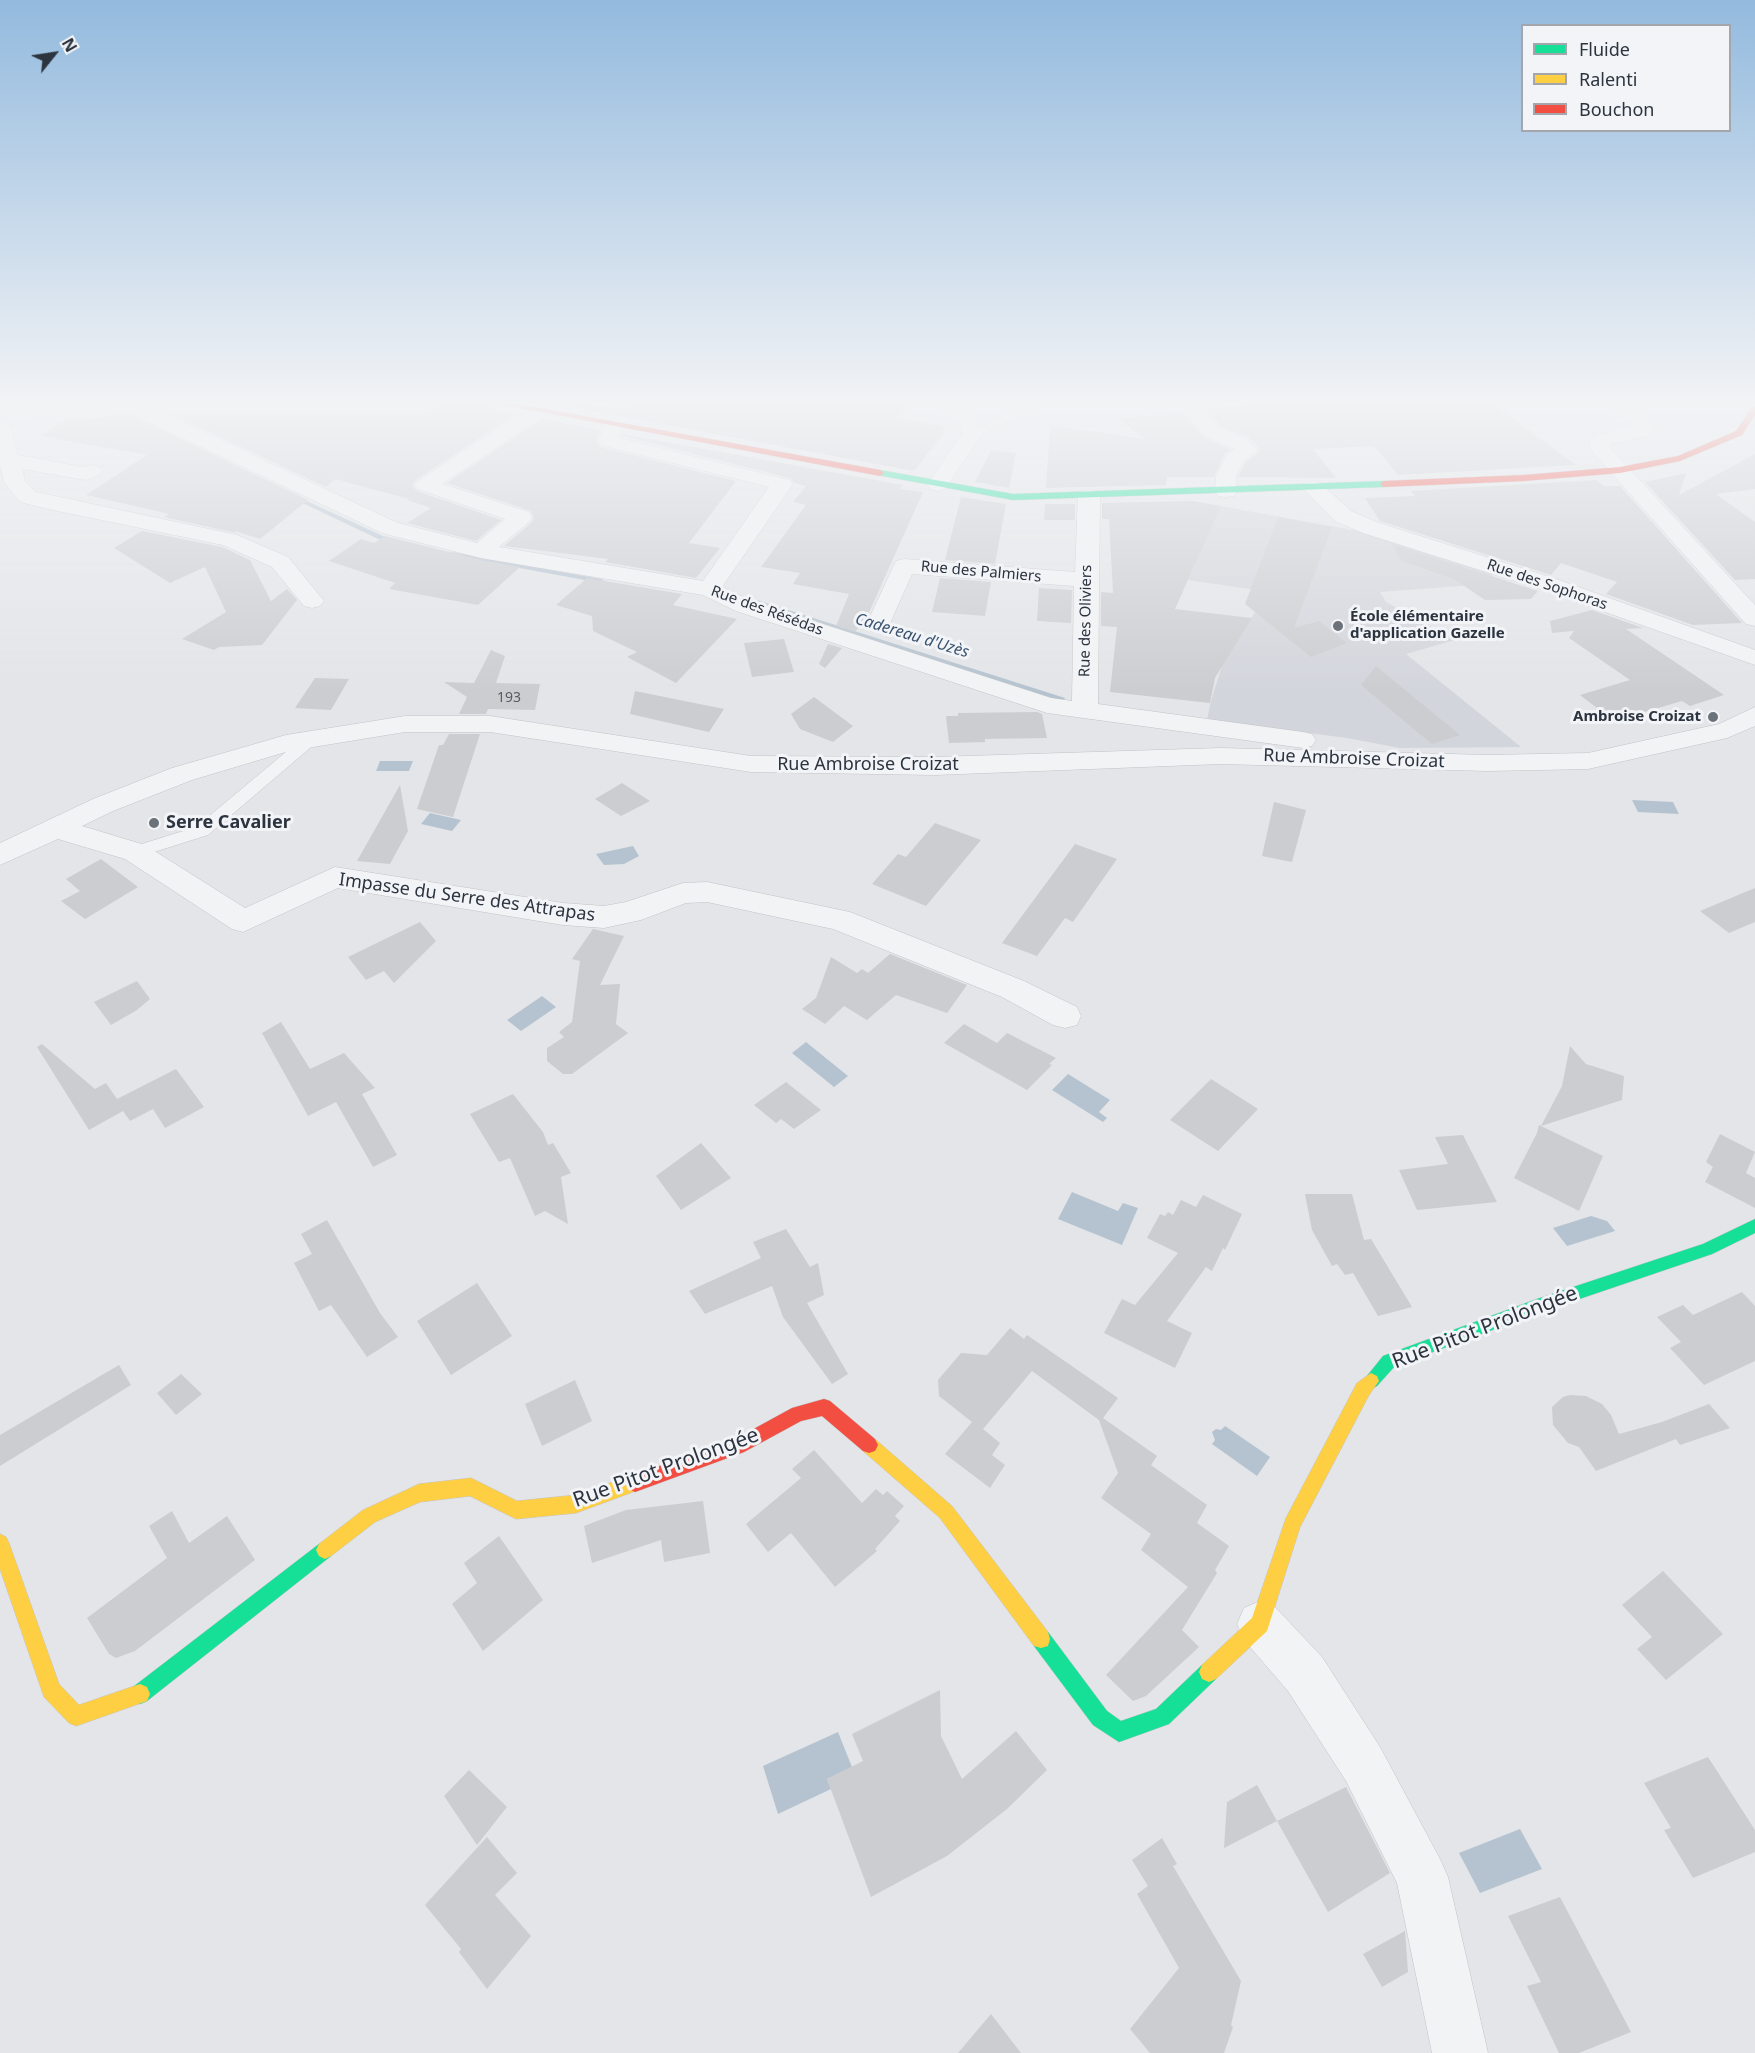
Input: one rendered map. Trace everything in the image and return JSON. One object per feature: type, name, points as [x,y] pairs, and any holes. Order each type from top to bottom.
[{"type":"main road","name":"Rue Pitot Prolongée","points":[[0,1543],[51,1690],[76,1716],[136,1696],[369,1516],[419,1493],[471,1487],[516,1510],[576,1504],[744,1444],[798,1414],[824,1407],[946,1512],[1100,1718],[1119,1732],[1162,1717],[1260,1624],[1292,1524],[1363,1389],[1389,1361],[1537,1306],[1707,1249],[1755,1226]]},
{"type":"street","points":[[39,500],[58,506],[228,540],[280,562],[312,601]]},
{"type":"street","name":"Rue des Résédas","points":[[330,500],[390,528],[481,551],[709,589],[744,606],[1047,705],[1293,738],[1344,747],[1380,760]]},
{"type":"street","points":[[469,500],[521,517],[481,551]]},
{"type":"street","points":[[709,589],[771,500]]},
{"type":"street","name":"Rue des Oliviers","points":[[1085,710],[1089,500]]},
{"type":"street","name":"Rue des Sophoras","points":[[1327,500],[1344,516],[1371,528],[1548,584],[1755,658]]},
{"type":"street","points":[[1647,500],[1755,619]]},
{"type":"street","name":"Rue des Palmiers","points":[[878,625],[904,566],[1086,580]]},
{"type":"street","name":"Rue Ambroise Croizat","points":[[0,855],[103,805],[182,774],[286,743],[405,724],[490,724],[752,764],[935,766],[1221,756],[1488,763],[1588,761],[1727,730],[1755,715]]},
{"type":"street","name":"Impasse du Serre des Attrapas","points":[[55,828],[135,852],[243,921],[335,877],[563,914],[604,918],[630,912],[683,893],[707,892],[839,920],[1013,989],[1065,1016]]},
{"type":"street","points":[[1260,1624],[1305,1674],[1363,1764],[1422,1877],[1460,2053]]},
{"type":"lane","points":[[135,852],[202,831],[311,739]]},
{"type":"shaded area","name":"École élémentaire d'application Gazelle","points":[[1220,506],[1364,532],[1493,574],[1488,583],[1380,592],[1386,602],[1455,640],[1406,654],[1521,747],[1400,748],[1347,738],[1207,720],[1222,666],[1255,612],[1257,600],[1256,590],[1188,580]]},
{"type":"water","points":[[380,761],[413,761],[409,771],[376,771]]},
{"type":"water","points":[[1632,800],[1673,802],[1679,814],[1638,812]]},
{"type":"water","points":[[430,813],[461,820],[452,831],[421,824]]},
{"type":"water","points":[[633,846],[639,856],[624,864],[604,865],[596,854]]},
{"type":"water","points":[[542,996],[556,1007],[521,1031],[507,1020]]},
{"type":"water","points":[[806,1042],[848,1076],[834,1087],[792,1053]]},
{"type":"water","points":[[1068,1074],[1110,1100],[1099,1112],[1107,1118],[1103,1122],[1052,1090]]},
{"type":"water","points":[[1072,1192],[1118,1211],[1123,1203],[1138,1208],[1122,1245],[1058,1219]]},
{"type":"water","points":[[1591,1216],[1607,1221],[1615,1231],[1567,1246],[1553,1228]]},
{"type":"water","points":[[1225,1426],[1270,1457],[1257,1476],[1212,1444],[1215,1440],[1212,1432],[1216,1429],[1221,1430]]},
{"type":"water","points":[[838,1732],[852,1767],[827,1779],[831,1789],[778,1814],[763,1766]]},
{"type":"water","points":[[1520,1829],[1542,1869],[1480,1893],[1459,1853]]},
{"type":"building","points":[[107,500],[308,500],[260,539],[235,531],[236,533],[164,517],[169,514]]},
{"type":"building","points":[[407,500],[443,500],[501,520],[476,541],[407,523],[431,508]]},
{"type":"building","points":[[497,500],[722,500],[689,543],[720,548],[696,578],[605,562],[608,559],[504,546],[531,523],[534,518],[531,511]]},
{"type":"building","points":[[795,500],[920,500],[867,617],[855,632],[836,626],[849,594],[793,584],[800,573],[761,567],[806,505],[793,502]]},
{"type":"building","points":[[960,500],[1006,504],[995,564],[945,560]]},
{"type":"building","points":[[1366,500],[1632,500],[1742,623],[1693,625],[1606,594],[1617,582],[1561,563],[1551,575],[1380,521]]},
{"type":"building","points":[[1661,500],[1724,500],[1755,522],[1755,579],[1735,580]]},
{"type":"building","points":[[1192,501],[1221,506],[1175,609],[1252,618],[1215,678],[1210,703],[1110,692],[1117,627],[1101,626],[1101,592],[1113,593],[1109,519],[1102,519],[1102,503]]},
{"type":"building","points":[[1045,504],[1075,504],[1075,520],[1044,520]]},
{"type":"building","points":[[1278,517],[1332,527],[1294,628],[1319,621],[1347,643],[1311,657],[1245,604]]},
{"type":"building","points":[[142,531],[222,547],[250,560],[271,601],[287,589],[297,600],[262,645],[219,647],[214,650],[182,639],[226,612],[205,567],[170,583],[114,548]]},
{"type":"building","points":[[385,536],[481,560],[520,567],[478,605],[389,589],[395,583],[329,561],[361,539],[374,543]]},
{"type":"building","points":[[1392,544],[1538,591],[1531,599],[1485,600],[1454,579],[1402,561]]},
{"type":"building","points":[[587,578],[682,594],[673,605],[737,619],[676,683],[627,657],[637,652],[593,631],[592,616],[556,605]]},
{"type":"building","points":[[940,578],[991,582],[985,616],[932,612]]},
{"type":"building","points":[[1039,588],[1072,590],[1071,623],[1037,621]]},
{"type":"building","points":[[1592,610],[1643,628],[1626,629],[1724,695],[1690,706],[1682,701],[1614,721],[1580,695],[1630,680],[1569,638],[1574,631],[1552,633],[1550,621]]},
{"type":"building","points":[[784,639],[794,672],[752,677],[744,643]]},
{"type":"building","points":[[828,644],[842,648],[825,668],[819,664]]},
{"type":"building","points":[[491,650],[505,656],[496,683],[540,684],[535,710],[488,709],[486,714],[459,714],[467,697],[444,682],[474,683]]},
{"type":"building","points":[[1376,666],[1460,735],[1432,744],[1361,685]]},
{"type":"building","points":[[315,678],[349,679],[331,710],[295,708]]},
{"type":"building","points":[[635,691],[724,709],[709,732],[630,714]]},
{"type":"building","points":[[814,697],[853,726],[833,742],[800,729],[791,714]]},
{"type":"building","points":[[1037,712],[1042,714],[1047,738],[985,739],[985,742],[949,743],[946,716],[958,716],[958,713]]},
{"type":"building","points":[[449,734],[480,734],[453,817],[417,809],[439,745],[443,745]]},
{"type":"building","points":[[622,783],[650,801],[621,816],[595,799]]},
{"type":"building","points":[[400,785],[408,831],[390,864],[357,861]]},
{"type":"building","points":[[1274,802],[1306,810],[1292,862],[1262,856]]},
{"type":"building","points":[[935,823],[981,840],[926,906],[872,884],[898,854],[906,857]]},
{"type":"building","points":[[1075,844],[1117,859],[1073,922],[1065,918],[1037,956],[1002,943]]},
{"type":"building","points":[[101,859],[138,887],[85,919],[61,901],[80,891],[66,879]]},
{"type":"building","points":[[1755,888],[1755,922],[1729,933],[1700,911]]},
{"type":"building","points":[[420,922],[436,941],[394,983],[384,971],[366,980],[348,957]]},
{"type":"building","points":[[593,929],[624,936],[600,985],[620,984],[616,1024],[628,1033],[572,1074],[563,1074],[547,1061],[547,1048],[564,1037],[559,1032],[572,1022],[580,961],[572,959]]},
{"type":"building","points":[[890,954],[967,985],[947,1013],[896,995],[867,1020],[844,1006],[825,1024],[802,1009],[816,998],[831,957],[857,973],[862,969],[868,973]]},
{"type":"building","points":[[137,981],[150,999],[137,1010],[111,1025],[94,1002]]},
{"type":"building","points":[[281,1022],[310,1069],[344,1053],[375,1088],[362,1094],[397,1155],[373,1167],[336,1102],[308,1116],[262,1033]]},
{"type":"building","points":[[964,1024],[997,1043],[1007,1033],[1056,1058],[1027,1090],[944,1043]]},
{"type":"building","points":[[42,1044],[95,1089],[106,1083],[117,1099],[176,1069],[204,1107],[165,1128],[153,1109],[130,1121],[123,1111],[89,1130],[37,1047]]},
{"type":"building","points":[[1570,1046],[1586,1064],[1624,1076],[1622,1100],[1541,1126],[1562,1086]]},
{"type":"building","points":[[1211,1079],[1258,1109],[1218,1151],[1170,1120]]},
{"type":"building","points":[[786,1082],[821,1110],[794,1129],[781,1119],[776,1123],[754,1105]]},
{"type":"building","points":[[513,1094],[543,1132],[548,1145],[553,1143],[571,1173],[561,1177],[568,1224],[545,1211],[535,1216],[510,1158],[499,1162],[470,1114]]},
{"type":"building","points":[[1539,1125],[1603,1156],[1579,1211],[1514,1178]]},
{"type":"building","points":[[1720,1134],[1755,1152],[1746,1173],[1755,1178],[1755,1208],[1705,1182],[1713,1167],[1706,1162]]},
{"type":"building","points":[[1463,1135],[1497,1202],[1417,1210],[1399,1170],[1448,1164],[1435,1137]]},
{"type":"building","points":[[701,1143],[731,1178],[681,1210],[656,1176]]},
{"type":"building","points":[[1305,1194],[1352,1194],[1364,1240],[1371,1239],[1412,1307],[1378,1316],[1353,1273],[1345,1275],[1337,1264],[1332,1266],[1312,1230]]},
{"type":"building","points":[[1203,1195],[1242,1214],[1212,1271],[1206,1267],[1167,1321],[1192,1333],[1175,1368],[1104,1333],[1122,1299],[1135,1305],[1178,1253],[1147,1238],[1160,1214],[1165,1216],[1168,1212],[1173,1215],[1181,1200],[1196,1207]]},
{"type":"building","points":[[327,1220],[380,1313],[398,1337],[367,1357],[331,1305],[319,1311],[294,1263],[312,1254],[301,1234]]},
{"type":"building","points":[[786,1229],[810,1267],[818,1263],[824,1295],[807,1303],[848,1374],[832,1384],[783,1317],[772,1286],[705,1314],[689,1291],[761,1258],[753,1242]]},
{"type":"building","points":[[477,1283],[512,1336],[451,1375],[417,1321]]},
{"type":"building","points":[[1742,1292],[1755,1306],[1755,1361],[1704,1385],[1670,1348],[1681,1342],[1657,1317],[1683,1305],[1693,1315]]},
{"type":"building","points":[[1010,1328],[1024,1339],[1027,1335],[1118,1398],[1103,1418],[1157,1456],[1151,1465],[1207,1505],[1197,1523],[1229,1546],[1215,1570],[1217,1573],[1182,1630],[1199,1647],[1146,1696],[1133,1701],[1106,1675],[1188,1587],[1141,1550],[1151,1534],[1101,1498],[1118,1473],[1099,1420],[1032,1371],[983,1429],[1000,1443],[992,1455],[1005,1465],[990,1488],[945,1454],[972,1422],[939,1396],[938,1380],[961,1353],[987,1355]]},
{"type":"building","points":[[119,1365],[131,1385],[0,1466],[0,1435]]},
{"type":"building","points":[[181,1374],[202,1394],[176,1415],[157,1393]]},
{"type":"building","points":[[575,1380],[592,1421],[542,1446],[525,1404]]},
{"type":"building","points":[[1586,1396],[1602,1404],[1611,1415],[1619,1434],[1662,1422],[1709,1404],[1730,1428],[1680,1445],[1676,1439],[1596,1471],[1579,1447],[1568,1443],[1553,1425],[1552,1407],[1563,1397]]},
{"type":"building","points":[[814,1450],[862,1503],[876,1489],[883,1495],[887,1491],[904,1506],[895,1516],[900,1521],[875,1549],[877,1551],[835,1587],[791,1533],[768,1552],[746,1524],[801,1478],[792,1469]]},
{"type":"building","points":[[703,1501],[710,1553],[664,1562],[661,1540],[592,1563],[584,1526],[626,1510]]},
{"type":"building","points":[[172,1511],[189,1543],[227,1516],[255,1560],[135,1651],[116,1658],[109,1654],[87,1618],[167,1558],[149,1526]]},
{"type":"building","points":[[499,1536],[543,1600],[483,1651],[452,1604],[477,1583],[464,1563]]},
{"type":"building","points":[[1663,1571],[1723,1634],[1666,1680],[1637,1649],[1652,1637],[1622,1605]]},
{"type":"building","points":[[940,1690],[941,1736],[962,1779],[1016,1731],[1047,1770],[1007,1809],[947,1856],[871,1897],[827,1779],[863,1761],[852,1734]]},
{"type":"building","points":[[1708,1757],[1755,1830],[1755,1852],[1693,1878],[1664,1830],[1671,1828],[1644,1783]]},
{"type":"building","points":[[469,1770],[507,1807],[477,1845],[444,1796]]},
{"type":"building","points":[[1257,1785],[1277,1821],[1224,1848],[1227,1802]]},
{"type":"building","points":[[1346,1787],[1390,1873],[1328,1912],[1277,1821]]},
{"type":"building","points":[[487,1837],[517,1873],[495,1895],[531,1936],[487,1989],[459,1952],[461,1949],[425,1905]]},
{"type":"building","points":[[1162,1838],[1177,1864],[1173,1866],[1241,1981],[1231,2025],[1233,2027],[1224,2053],[1150,2053],[1130,2029],[1179,1968],[1137,1894],[1148,1886],[1132,1860]]},
{"type":"building","points":[[1560,1897],[1631,2032],[1579,2053],[1559,2053],[1527,1986],[1541,1982],[1508,1916]]},
{"type":"building","points":[[1405,1931],[1408,1972],[1382,1987],[1363,1954]]},
{"type":"building","points":[[991,2014],[1021,2053],[958,2053]]},
{"type":"waterway","name":"Cadereau d'Uzès","points":[[300,500],[394,543]]},
{"type":"waterway","name":"Cadereau d'Uzès","points":[[454,554],[601,581]]},
{"type":"waterway","name":"Cadereau d'Uzès","points":[[754,602],[1061,698]]},
{"type":"traffic: fast","points":[[1371,1381],[1389,1361],[1537,1306],[1707,1249],[1755,1226]]},
{"type":"traffic: fast","points":[[140,1694],[325,1550]]},
{"type":"traffic: fast","points":[[1041,1639],[1100,1718],[1119,1732],[1162,1717],[1209,1672]]},
{"type":"traffic: slow","points":[[1209,1672],[1260,1624],[1292,1524],[1363,1389],[1371,1381]]},
{"type":"traffic: slow","points":[[869,1445],[946,1512],[1041,1639]]},
{"type":"traffic: slow","points":[[325,1550],[369,1516],[419,1493],[471,1487],[516,1510],[576,1504],[635,1483]]},
{"type":"traffic: slow","points":[[0,1543],[51,1690],[76,1716],[140,1694]]},
{"type":"traffic: jam","points":[[635,1483],[744,1444],[798,1414],[824,1407],[869,1445]]},
{"type":"place","name":"École élémentaire d'application Gazelle","points":[[1338,626]]},
{"type":"place","name":"Ambroise Croizat","points":[[1713,717]]},
{"type":"place","name":"Serre Cavalier","points":[[154,823]]}]
